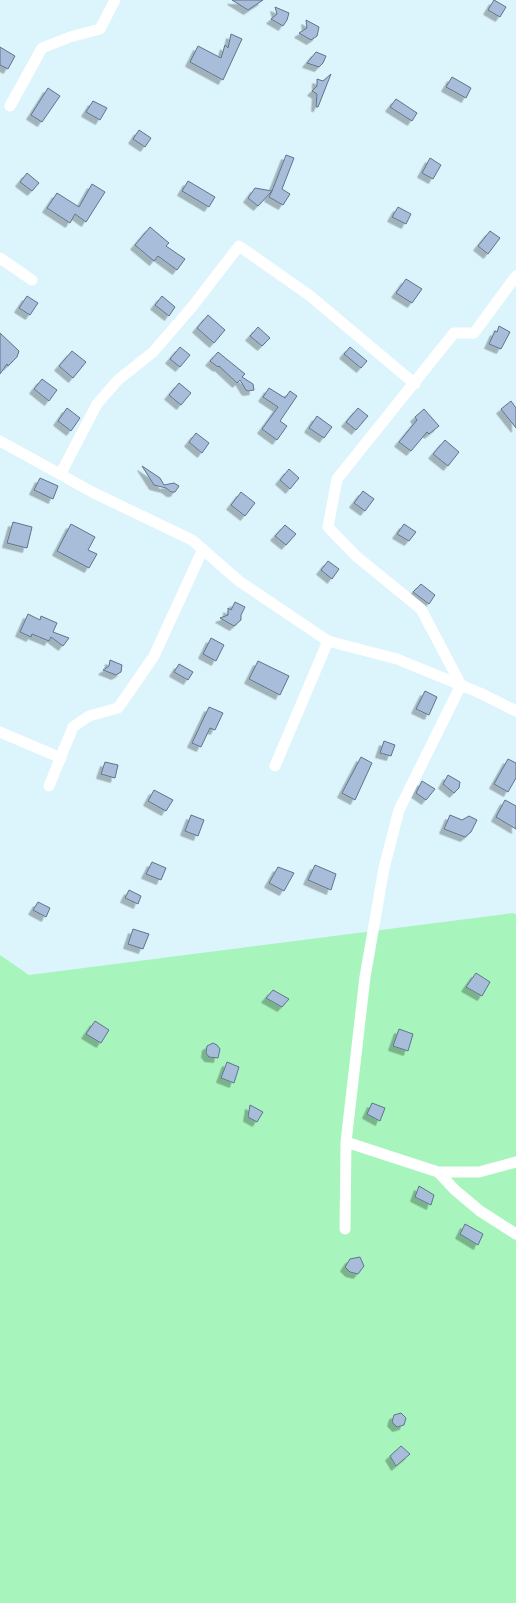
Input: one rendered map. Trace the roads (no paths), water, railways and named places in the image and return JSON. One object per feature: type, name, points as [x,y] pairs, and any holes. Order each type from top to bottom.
[{"type":"street","points":[[10,106],[42,48],[70,37],[100,29],[116,0]]},
{"type":"street","points":[[61,474],[97,404],[118,380],[153,352],[192,307],[239,246],[309,295],[415,384]]},
{"type":"street","points":[[0,258],[32,280]]},
{"type":"street","points":[[461,685],[421,610],[356,556],[328,527],[337,479],[454,333],[474,333],[516,276]]},
{"type":"street","points":[[0,441],[94,493],[192,540],[239,581],[328,641],[397,659],[480,693],[516,711]]},
{"type":"street","points":[[49,786],[73,728],[89,716],[118,708],[154,656],[203,549]]},
{"type":"street","points":[[275,766],[328,641]]},
{"type":"street","points":[[345,1229],[346,1142],[365,977],[386,858],[399,810],[461,685]]},
{"type":"street","points":[[0,732],[61,758]]},
{"type":"street","points":[[346,1142],[438,1172],[479,1172],[516,1162]]},
{"type":"street","points":[[438,1172],[455,1190],[480,1211],[516,1234]]}]
